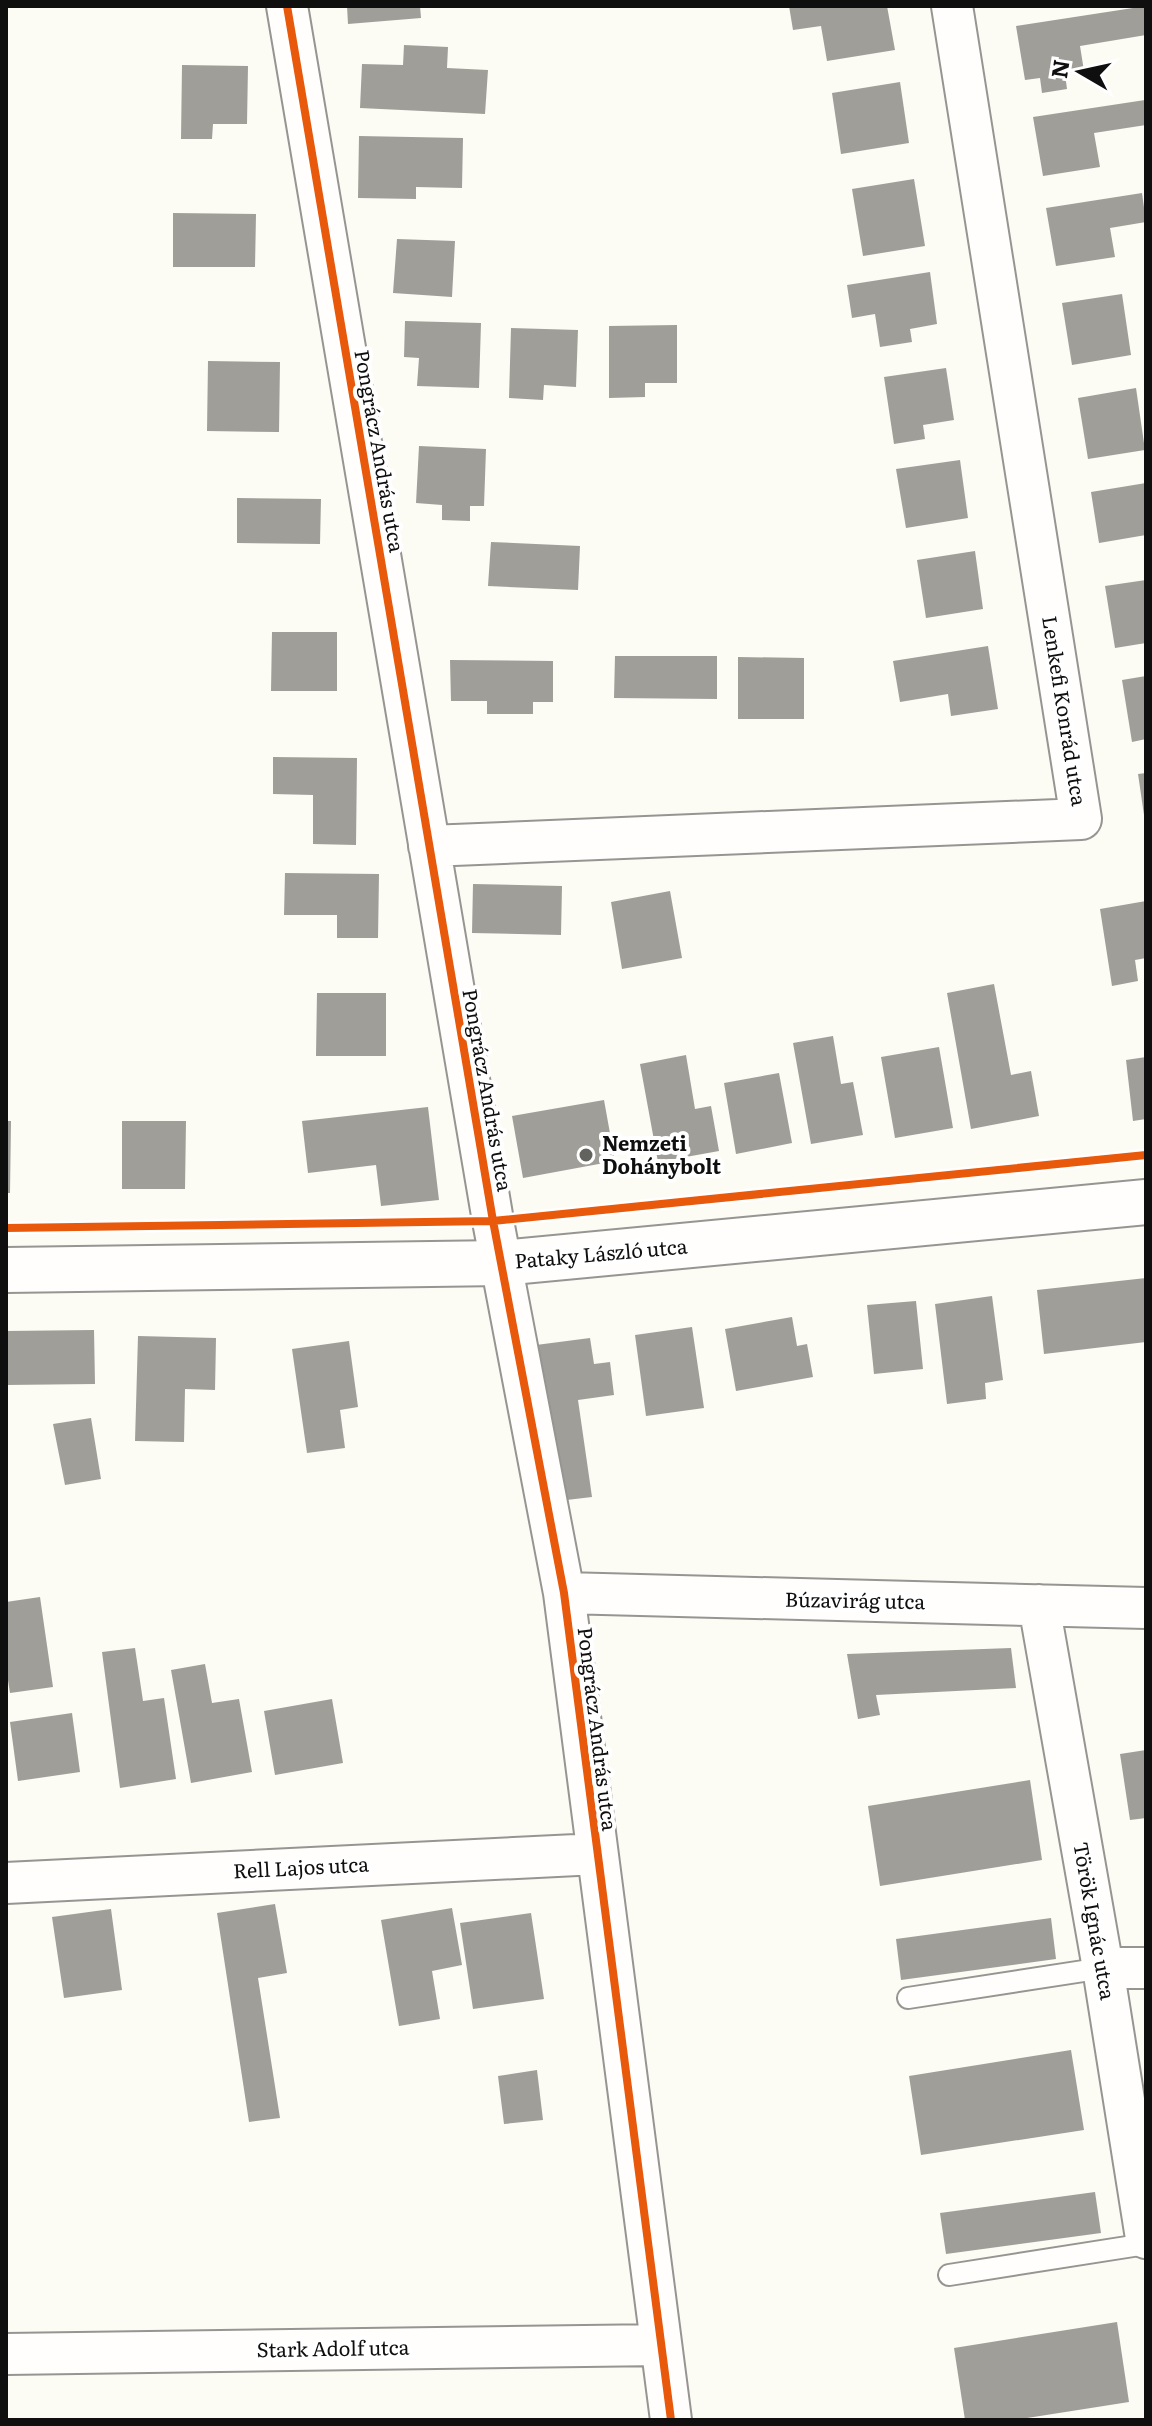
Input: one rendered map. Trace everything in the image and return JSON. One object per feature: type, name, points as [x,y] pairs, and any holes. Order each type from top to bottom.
[{"type":"street","name":"Pongrácz András utca","points":[[287,6],[429,846],[564,1593],[671,2420]]},
{"type":"street","name":"Lenkefi Konrád utca","points":[[429,846],[1081,819],[952,6]]},
{"type":"street","name":"Pataky László utca","points":[[6,1270],[502,1263],[1146,1202]]},
{"type":"street","name":"Búzavirág utca","points":[[564,1593],[1146,1608]]},
{"type":"street","name":"Török Ignác utca","points":[[1039,1605],[1103,1968],[1146,2238]]},
{"type":"street","name":"Rell Lajos utca","points":[[6,1883],[597,1854]]},
{"type":"street","points":[[1103,1968],[1146,1968]]},
{"type":"street","name":"Stark Adolf utca","points":[[6,2354],[661,2345]]},
{"type":"lane","points":[[908,1998],[1103,1968]]},
{"type":"lane","points":[[949,2275],[1146,2244]]},
{"type":"building","points":[[347,6],[420,6],[421,18],[348,24]]},
{"type":"building","points":[[789,6],[887,6],[895,50],[827,61],[821,26],[793,30]]},
{"type":"building","points":[[1146,6],[1146,35],[1080,46],[1084,71],[1065,74],[1067,89],[1042,93],[1040,78],[1025,80],[1016,26]]},
{"type":"building","points":[[404,45],[448,47],[447,68],[488,70],[485,114],[360,108],[362,64],[403,65]]},
{"type":"building","points":[[182,65],[248,66],[247,124],[213,124],[212,139],[181,139]]},
{"type":"building","points":[[900,82],[909,143],[841,154],[832,93]]},
{"type":"building","points":[[1145,100],[1146,125],[1094,133],[1100,167],[1043,176],[1033,117]]},
{"type":"building","points":[[359,136],[463,138],[462,188],[416,187],[416,199],[358,198]]},
{"type":"building","points":[[914,179],[925,246],[863,256],[852,189]]},
{"type":"building","points":[[1142,193],[1146,222],[1110,228],[1115,257],[1056,266],[1046,208]]},
{"type":"building","points":[[173,213],[256,214],[255,267],[173,267]]},
{"type":"building","points":[[397,239],[455,241],[452,297],[393,293]]},
{"type":"building","points":[[930,272],[937,324],[910,329],[912,342],[880,347],[875,314],[852,318],[847,285]]},
{"type":"building","points":[[1122,294],[1131,355],[1072,365],[1062,303]]},
{"type":"building","points":[[405,321],[481,323],[479,388],[417,386],[419,358],[404,357]]},
{"type":"building","points":[[677,325],[677,383],[645,383],[645,397],[609,398],[609,326]]},
{"type":"building","points":[[511,328],[578,330],[576,387],[544,385],[543,400],[509,398]]},
{"type":"building","points":[[208,361],[280,362],[279,432],[207,431]]},
{"type":"building","points":[[946,368],[954,420],[923,425],[925,439],[894,444],[884,377]]},
{"type":"building","points":[[1136,388],[1145,450],[1088,459],[1078,398]]},
{"type":"building","points":[[419,446],[486,449],[484,506],[470,506],[470,521],[442,520],[442,505],[416,503]]},
{"type":"building","points":[[960,460],[968,518],[906,528],[896,469]]},
{"type":"building","points":[[1146,483],[1146,535],[1099,543],[1091,492]]},
{"type":"building","points":[[237,498],[321,499],[320,544],[237,543]]},
{"type":"building","points":[[491,542],[580,546],[578,590],[488,586]]},
{"type":"building","points":[[975,551],[983,609],[926,618],[917,560]]},
{"type":"building","points":[[1146,580],[1146,643],[1115,648],[1105,586]]},
{"type":"building","points":[[272,632],[337,632],[337,691],[271,691]]},
{"type":"building","points":[[988,646],[998,709],[951,716],[948,694],[900,702],[893,661]]},
{"type":"building","points":[[615,656],[717,656],[717,699],[614,698]]},
{"type":"building","points":[[738,657],[804,658],[804,719],[738,719]]},
{"type":"building","points":[[450,660],[553,661],[553,702],[533,702],[533,714],[487,714],[487,701],[451,701]]},
{"type":"building","points":[[1146,676],[1146,739],[1132,742],[1122,680]]},
{"type":"building","points":[[273,757],[357,758],[356,845],[313,844],[313,795],[273,794]]},
{"type":"building","points":[[1146,773],[1146,815],[1144,815],[1138,774]]},
{"type":"building","points":[[285,873],[379,874],[378,938],[337,938],[337,915],[284,915]]},
{"type":"building","points":[[473,884],[562,886],[561,935],[472,933]]},
{"type":"building","points":[[670,891],[682,958],[622,969],[611,902]]},
{"type":"building","points":[[1146,901],[1146,958],[1135,960],[1138,981],[1112,986],[1100,909]]},
{"type":"building","points":[[994,984],[1011,1075],[1031,1071],[1039,1116],[971,1129],[947,993]]},
{"type":"building","points":[[317,993],[386,993],[386,1056],[316,1056]]},
{"type":"building","points":[[833,1036],[841,1084],[853,1082],[863,1135],[811,1144],[793,1043]]},
{"type":"building","points":[[939,1047],[953,1128],[895,1138],[881,1057]]},
{"type":"building","points":[[686,1055],[695,1109],[711,1106],[719,1151],[658,1162],[640,1064]]},
{"type":"building","points":[[1146,1057],[1146,1119],[1133,1121],[1126,1060]]},
{"type":"building","points":[[779,1073],[792,1143],[736,1154],[724,1083]]},
{"type":"building","points":[[604,1100],[615,1161],[523,1178],[512,1116]]},
{"type":"building","points":[[428,1107],[439,1200],[381,1206],[376,1165],[308,1173],[302,1121]]},
{"type":"building","points":[[6,1121],[11,1121],[10,1193],[6,1193]]},
{"type":"building","points":[[122,1121],[186,1121],[185,1189],[122,1189]]},
{"type":"building","points":[[1146,1278],[1146,1342],[1044,1354],[1037,1290]]},
{"type":"building","points":[[992,1296],[1003,1380],[985,1383],[986,1399],[947,1404],[935,1304]]},
{"type":"building","points":[[916,1301],[923,1369],[874,1374],[867,1305]]},
{"type":"building","points":[[792,1317],[797,1346],[807,1344],[813,1377],[736,1391],[725,1329]]},
{"type":"building","points":[[692,1327],[704,1408],[646,1416],[635,1335]]},
{"type":"building","points":[[94,1330],[95,1384],[6,1385],[6,1331]]},
{"type":"building","points":[[138,1336],[216,1338],[215,1390],[185,1389],[184,1442],[135,1441]]},
{"type":"building","points":[[590,1338],[594,1364],[610,1362],[614,1395],[578,1400],[592,1497],[558,1501],[536,1345]]},
{"type":"building","points":[[349,1341],[358,1407],[340,1410],[345,1448],[307,1453],[292,1349]]},
{"type":"building","points":[[91,1418],[101,1479],[65,1485],[53,1424]]},
{"type":"building","points":[[40,1597],[53,1687],[10,1693],[6,1668],[6,1602]]},
{"type":"building","points":[[135,1648],[143,1701],[164,1698],[176,1779],[120,1788],[102,1652]]},
{"type":"building","points":[[1011,1648],[1016,1688],[876,1695],[880,1715],[858,1719],[847,1654]]},
{"type":"building","points":[[205,1664],[212,1703],[239,1699],[252,1772],[191,1783],[171,1670]]},
{"type":"building","points":[[332,1699],[343,1763],[275,1775],[264,1711]]},
{"type":"building","points":[[72,1713],[80,1772],[18,1781],[10,1722]]},
{"type":"building","points":[[1146,1750],[1146,1818],[1130,1820],[1120,1754]]},
{"type":"building","points":[[1030,1780],[1042,1860],[880,1886],[868,1806]]},
{"type":"building","points":[[275,1904],[287,1973],[258,1978],[280,2118],[249,2122],[217,1913]]},
{"type":"building","points":[[452,1908],[462,1965],[432,1971],[440,2019],[399,2026],[381,1920]]},
{"type":"building","points":[[111,1909],[122,1990],[64,1998],[52,1917]]},
{"type":"building","points":[[531,1913],[544,1999],[473,2009],[460,1923]]},
{"type":"building","points":[[1051,1918],[1056,1959],[901,1980],[896,1939]]},
{"type":"building","points":[[1071,2050],[1084,2130],[921,2155],[909,2076]]},
{"type":"building","points":[[537,2070],[543,2120],[504,2124],[498,2076]]},
{"type":"building","points":[[1095,2192],[1101,2233],[946,2254],[940,2213]]},
{"type":"building","points":[[1117,2322],[1129,2402],[1015,2420],[965,2420],[954,2348]]},
{"type":"cycle path","points":[[287,6],[493,1221],[564,1593],[671,2420]]},
{"type":"cycle path","points":[[6,1228],[493,1221],[1146,1155]]},
{"type":"place","name":"Nemzeti Dohánybolt","points":[[586,1155]]}]
